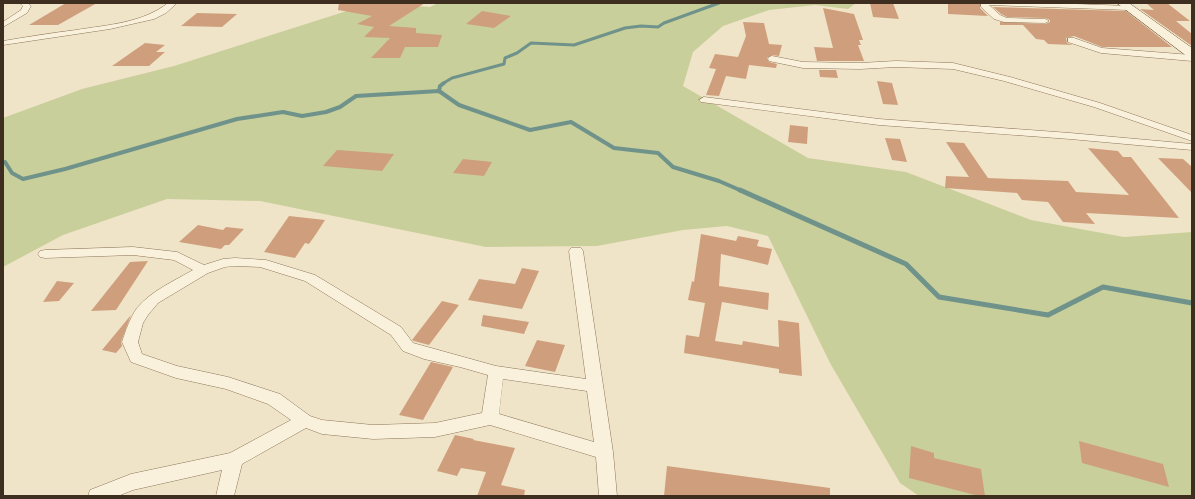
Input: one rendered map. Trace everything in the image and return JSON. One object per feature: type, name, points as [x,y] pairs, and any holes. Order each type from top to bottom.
[{"type":"street","points":[[3,25],[24,11],[27,6],[24,3]]},
{"type":"street","points":[[3,43],[110,27],[151,17],[163,11],[173,3]]},
{"type":"street","points":[[1045,21],[1008,20],[997,17],[984,5],[987,3],[1126,6],[1192,54]]},
{"type":"street","points":[[1071,40],[1101,50],[1192,58]]},
{"type":"street","points":[[772,59],[803,65],[860,66],[896,64],[953,66],[1007,79],[1097,105],[1192,138]]},
{"type":"street","points":[[704,100],[879,122],[1070,136],[1192,148]]},
{"type":"street","points":[[45,254],[133,251],[177,256],[203,270]]},
{"type":"street","points":[[576,251],[604,452],[608,496]]},
{"type":"street","points":[[595,386],[496,372],[460,361],[424,353],[408,347],[396,331],[310,278],[261,263],[223,263],[203,270],[153,300],[142,312],[136,323],[130,342],[136,358],[176,372],[228,383],[274,399],[304,421],[322,427],[373,432],[435,430],[490,418],[604,452]]},
{"type":"street","points":[[490,418],[496,372]]},
{"type":"street","points":[[97,496],[131,482],[234,460],[304,421]]},
{"type":"street","points":[[225,496],[234,460]]},
{"type":"green space","points":[[372,3],[430,7],[438,3],[856,3],[848,9],[815,5],[769,10],[723,26],[693,52],[683,86],[808,158],[906,172],[1031,220],[1124,237],[1192,232],[1192,496],[919,496],[900,483],[830,363],[768,236],[727,226],[683,230],[597,246],[486,247],[260,201],[167,199],[63,235],[3,267],[3,118],[82,89],[174,66]]},
{"type":"building","points":[[66,3],[97,3],[58,25],[29,25]]},
{"type":"building","points":[[339,3],[425,3],[389,26],[416,28],[416,33],[442,35],[438,47],[405,47],[400,58],[371,58],[390,38],[364,37],[374,27],[357,24],[372,16],[338,10]]},
{"type":"building","points":[[870,3],[893,3],[899,19],[873,17]]},
{"type":"building","points":[[948,3],[980,3],[980,8],[988,16],[948,14]]},
{"type":"building","points":[[1146,3],[1167,3],[1190,21],[1176,21],[1192,34],[1192,46],[1140,9],[1154,10]]},
{"type":"building","points":[[993,7],[1126,11],[1172,47],[1102,47],[1074,36],[1066,38],[1067,43],[1073,45],[1048,44],[1044,40],[1036,39],[1023,25],[1000,25],[1000,22],[1045,24],[1050,22],[1050,20],[1045,18],[1007,17]]},
{"type":"building","points":[[823,8],[854,14],[863,40],[859,40],[861,45],[858,45],[864,61],[817,61],[814,47],[833,48]]},
{"type":"building","points":[[482,11],[511,16],[494,28],[466,24]]},
{"type":"building","points":[[197,13],[237,14],[222,27],[181,26]]},
{"type":"building","points":[[743,22],[764,23],[769,44],[782,45],[779,56],[772,55],[767,58],[769,62],[777,64],[776,68],[749,65],[746,79],[726,76],[719,96],[706,95],[716,69],[709,68],[715,54],[738,57],[746,36]]},
{"type":"building","points":[[145,43],[165,45],[156,52],[165,52],[149,66],[112,66]]},
{"type":"building","points":[[819,70],[836,70],[838,78],[820,77]]},
{"type":"building","points":[[877,81],[892,83],[898,105],[883,104]]},
{"type":"building","points":[[790,125],[808,127],[807,144],[788,142]]},
{"type":"building","points":[[885,138],[900,139],[907,162],[892,160]]},
{"type":"building","points":[[946,142],[964,143],[988,178],[1068,181],[1076,192],[1129,195],[1088,148],[1118,151],[1123,157],[1131,157],[1179,218],[1086,213],[1095,224],[1063,222],[1048,202],[1022,200],[1017,193],[945,188],[946,176],[969,177]]},
{"type":"building","points":[[337,150],[394,154],[382,171],[323,166]]},
{"type":"building","points":[[1158,158],[1183,159],[1192,167],[1192,193]]},
{"type":"building","points":[[463,159],[492,162],[484,176],[453,173]]},
{"type":"building","points":[[289,216],[325,220],[309,244],[305,243],[295,258],[264,252]]},
{"type":"building","points":[[198,225],[223,230],[226,227],[244,229],[229,245],[225,245],[221,249],[179,242]]},
{"type":"building","points":[[701,234],[736,241],[738,236],[759,240],[757,246],[772,249],[768,265],[721,254],[719,286],[769,293],[768,310],[722,302],[715,341],[742,345],[743,341],[779,347],[778,320],[799,323],[802,376],[779,373],[779,369],[684,353],[686,335],[699,337],[705,303],[688,300],[692,281],[694,282]]},
{"type":"building","points":[[148,261],[116,310],[91,311],[130,262]]},
{"type":"building","points":[[522,268],[539,271],[522,309],[468,300],[479,279],[515,284]]},
{"type":"building","points":[[57,281],[74,283],[59,301],[43,302]]},
{"type":"building","points":[[442,301],[459,305],[429,345],[412,340]]},
{"type":"building","points":[[131,315],[121,342],[122,346],[116,353],[102,350]]},
{"type":"building","points":[[483,315],[529,322],[524,334],[481,326]]},
{"type":"building","points":[[537,340],[565,345],[555,372],[525,366]]},
{"type":"building","points":[[431,362],[453,367],[423,420],[399,415]]},
{"type":"building","points":[[455,435],[515,448],[501,485],[525,490],[524,496],[477,496],[486,472],[461,468],[457,476],[437,471]]},
{"type":"building","points":[[1079,441],[1163,464],[1169,487],[1082,463]]},
{"type":"building","points":[[911,446],[934,453],[934,458],[981,469],[985,496],[979,496],[909,478]]},
{"type":"building","points":[[667,466],[830,488],[830,496],[664,496]]},
{"type":"waterway","points":[[442,84],[452,78],[504,64],[505,58],[517,53],[531,43],[574,45],[625,28],[641,26],[658,27],[664,23],[719,3]]},
{"type":"waterway","points":[[439,91],[440,86],[444,83]]},
{"type":"waterway","points":[[3,163],[5,162],[12,173],[23,179],[65,169],[237,119],[283,112],[302,116],[326,112],[340,107],[356,96],[439,91]]},
{"type":"waterway","points":[[439,91],[459,105],[530,130],[571,122],[614,148],[658,153],[673,167],[719,181],[742,191]]},
{"type":"waterway","points":[[740,190],[906,264],[939,297],[1048,315],[1103,287],[1192,303]]}]
